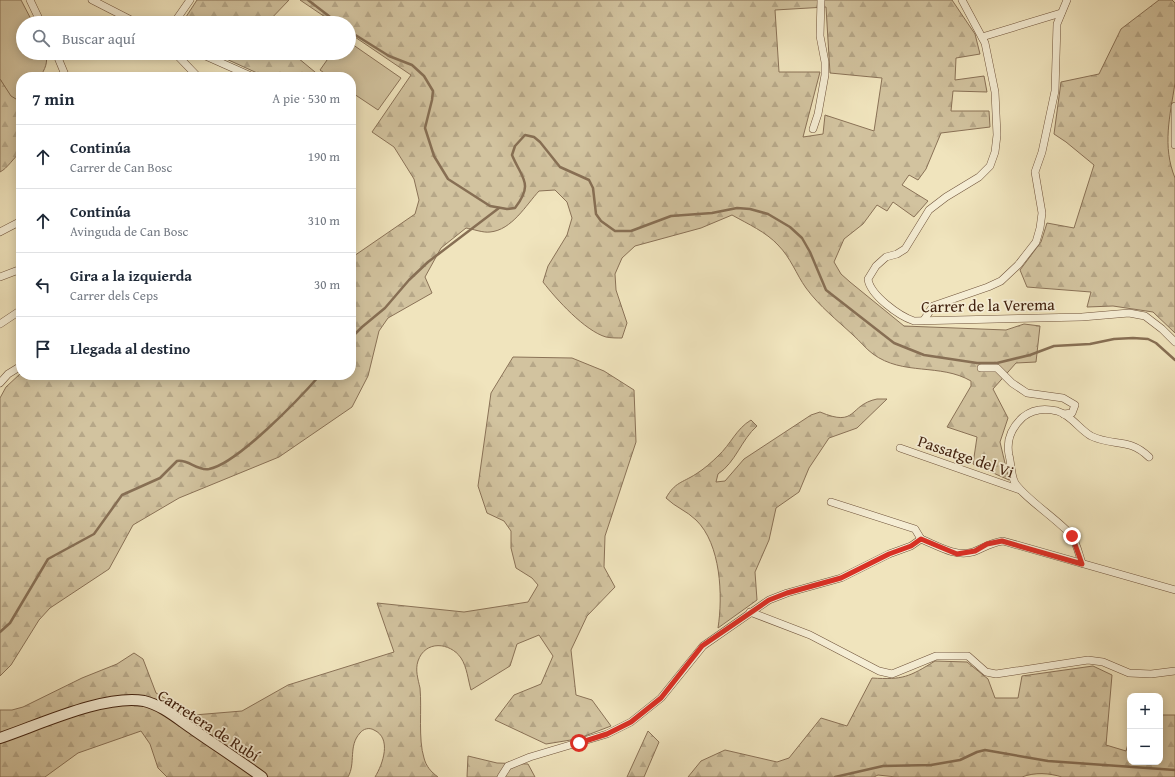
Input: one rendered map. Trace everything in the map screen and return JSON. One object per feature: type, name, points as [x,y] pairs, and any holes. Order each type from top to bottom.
[{"type":"street","points":[[30,0],[38,16]]},
{"type":"street","points":[[92,0],[106,3],[126,16]]},
{"type":"street","points":[[179,16],[190,0]]},
{"type":"street","points":[[813,129],[818,114],[825,75],[825,62],[820,36],[820,0]]},
{"type":"street","name":"Carrer de la Verema","points":[[962,0],[985,43],[995,92],[997,135],[995,152],[990,166],[979,177],[946,197],[929,210],[905,249],[897,254],[886,257],[876,266],[868,279],[868,286],[904,318],[914,321],[1082,318],[1129,313],[1145,316],[1162,328],[1175,342]]},
{"type":"street","points":[[924,320],[933,306],[988,288],[1001,281],[1018,265],[1036,242],[1042,213],[1035,172],[1042,152],[1055,91],[1057,68],[1056,30],[1060,13],[1067,0]]},
{"type":"street","points":[[982,37],[1060,13]]},
{"type":"street","points":[[59,60],[64,72]]},
{"type":"street","points":[[182,60],[193,72]]},
{"type":"street","points":[[215,60],[242,72]]},
{"type":"street","points":[[1175,106],[1175,145]]},
{"type":"street","points":[[0,232],[16,224]]},
{"type":"street","points":[[0,277],[16,271]]},
{"type":"street","points":[[0,324],[16,313]]},
{"type":"street","points":[[0,383],[16,368]]},
{"type":"street","points":[[981,368],[997,368],[1012,383],[1027,393],[1063,398],[1075,405],[1072,413],[1064,414]]},
{"type":"street","points":[[1082,564],[1072,536],[1014,482],[1008,447],[1011,431],[1018,422],[1028,414],[1038,409],[1051,409],[1064,414],[1093,437],[1117,443],[1129,443],[1140,448],[1150,457]]},
{"type":"street","name":"Passatge del Vi","points":[[900,448],[1022,490]]},
{"type":"street","points":[[831,502],[914,529],[921,539],[957,554],[975,551],[987,544],[1002,541],[1175,590]]},
{"type":"street","points":[[501,777],[508,766],[530,757],[607,734],[631,722],[661,698],[702,646],[769,600],[787,593],[841,578],[889,554],[911,546],[921,539]]},
{"type":"street","points":[[750,612],[810,636],[879,671],[892,674],[936,656],[968,656],[986,672],[996,674],[1088,660],[1103,662],[1129,672],[1151,674],[1175,671]]},
{"type":"street","name":"Carretera de Rubí","points":[[0,738],[91,706],[126,700],[144,701],[157,706],[174,716],[262,777]]},
{"type":"green space","points":[[0,0],[21,0],[29,16],[16,16],[16,60],[47,60],[46,66],[42,72],[16,72],[16,100],[11,97],[0,79]]},
{"type":"green space","points":[[197,0],[289,0],[274,16],[187,16]]},
{"type":"green space","points":[[300,0],[952,0],[975,34],[980,54],[956,58],[955,80],[984,76],[987,92],[953,91],[951,111],[989,111],[990,127],[941,133],[926,169],[918,180],[909,175],[902,185],[928,201],[914,217],[893,202],[887,211],[877,205],[863,224],[844,239],[834,262],[841,274],[904,326],[1006,330],[1024,324],[1040,326],[1036,362],[1016,363],[993,389],[1008,418],[1000,442],[1009,480],[973,464],[977,437],[947,427],[971,386],[971,381],[947,372],[897,365],[885,361],[873,354],[811,295],[802,283],[783,250],[773,240],[732,215],[701,228],[635,246],[622,258],[615,274],[616,290],[627,323],[622,338],[606,337],[598,334],[572,314],[543,282],[548,266],[567,235],[572,218],[567,202],[555,190],[539,191],[518,216],[505,227],[490,232],[466,228],[441,248],[425,277],[432,293],[388,318],[379,331],[368,376],[352,407],[279,457],[179,498],[133,525],[109,569],[50,608],[39,620],[11,665],[0,676],[0,398],[6,387],[16,378],[16,380],[356,380],[356,255],[415,214],[419,200],[414,179],[394,147],[372,132],[411,75],[356,38],[356,16],[324,16]],"holes":[[[826,7],[830,73],[882,78],[874,131],[825,115],[823,134],[803,137],[820,72],[779,72],[775,10]]]},
{"type":"green space","points":[[1159,0],[1172,0],[1175,3],[1175,83],[1169,119],[1168,143],[1171,166],[1175,178],[1175,333],[1153,312],[1113,306],[1087,307],[1091,292],[1027,287],[1020,270],[1041,242],[1047,223],[1074,228],[1094,165],[1054,134],[1061,82],[1099,74],[1121,29]]},
{"type":"green space","points":[[356,47],[401,78],[378,110],[356,95],[356,72],[323,72],[320,70],[327,60],[356,60]]},
{"type":"green space","points":[[228,60],[300,60],[315,72],[255,72]]},
{"type":"green space","points":[[0,79],[11,96],[16,99],[16,156],[6,168],[0,172]]},
{"type":"green space","points":[[513,357],[572,358],[604,371],[634,390],[636,442],[605,536],[604,567],[615,587],[587,616],[571,650],[576,695],[592,700],[611,726],[577,739],[546,744],[495,720],[514,695],[541,684],[553,656],[539,635],[517,644],[510,666],[471,690],[465,665],[461,658],[451,649],[444,646],[432,647],[426,649],[421,654],[417,664],[417,671],[420,688],[422,750],[427,766],[438,777],[375,777],[383,759],[384,745],[380,734],[372,729],[368,729],[361,732],[356,738],[353,749],[352,766],[348,777],[167,777],[158,768],[150,744],[141,731],[78,753],[45,777],[0,777],[0,710],[12,710],[23,707],[82,678],[117,664],[134,653],[143,659],[156,693],[194,715],[242,711],[288,685],[394,652],[377,603],[464,612],[528,602],[538,585],[532,578],[516,568],[511,548],[511,531],[504,521],[487,513],[478,486],[491,393]]},
{"type":"green space","points":[[877,399],[887,399],[857,428],[829,438],[809,468],[799,492],[776,508],[769,540],[755,572],[757,600],[718,628],[720,615],[720,586],[711,542],[696,520],[666,498],[669,493],[679,483],[696,474],[711,463],[723,451],[737,432],[751,420],[757,426],[751,432],[734,457],[718,474],[716,482],[725,481],[744,459],[811,415],[820,412],[841,418],[852,414],[861,406]]},
{"type":"green space","points":[[935,661],[967,662],[988,679],[995,698],[1018,698],[1022,676],[1093,666],[1112,675],[1106,745],[1126,751],[1127,748],[1127,765],[1163,765],[1163,715],[1175,715],[1175,777],[1062,777],[1032,774],[1022,777],[896,777],[878,775],[874,777],[688,777],[701,761],[725,750],[777,762],[789,758],[821,718],[847,726],[872,678],[899,678],[919,671]]},
{"type":"green space","points":[[648,731],[659,742],[644,777],[627,777]]},
{"type":"green space","points":[[468,756],[497,763],[528,764],[535,777],[467,777]]},
{"type":"waterway","points":[[308,0],[329,16]]},
{"type":"waterway","points":[[356,35],[389,56],[412,65],[424,76],[433,91],[425,128],[434,156],[448,179],[490,206],[507,209],[515,208],[521,200],[525,187],[524,181],[512,155],[515,146],[525,135],[534,137],[540,142],[560,167],[589,180],[593,188],[596,214],[601,221],[615,231],[631,231],[671,216],[712,213],[737,208],[750,209],[768,214],[790,227],[802,238],[810,252],[826,290],[894,343],[924,355],[977,363],[997,363],[1030,355],[1054,346],[1090,344],[1114,339],[1133,338],[1148,339],[1156,343],[1175,360]]},
{"type":"waterway","points":[[356,333],[385,308],[409,280],[428,262],[499,208]]},
{"type":"waterway","points":[[0,632],[10,623],[48,559],[94,534],[122,495],[160,478],[177,461],[185,462],[204,469],[209,469],[221,464],[268,429],[315,380]]},
{"type":"waterway","points":[[835,777],[883,766],[931,765],[960,760],[985,750],[1048,761],[1175,770]]},
{"type":"route","points":[[579,743],[607,734],[631,722],[661,698],[702,646],[769,600],[787,593],[841,578],[889,554],[911,546],[921,539],[957,554],[975,551],[987,544],[1002,541],[1082,564],[1072,536]]}]
